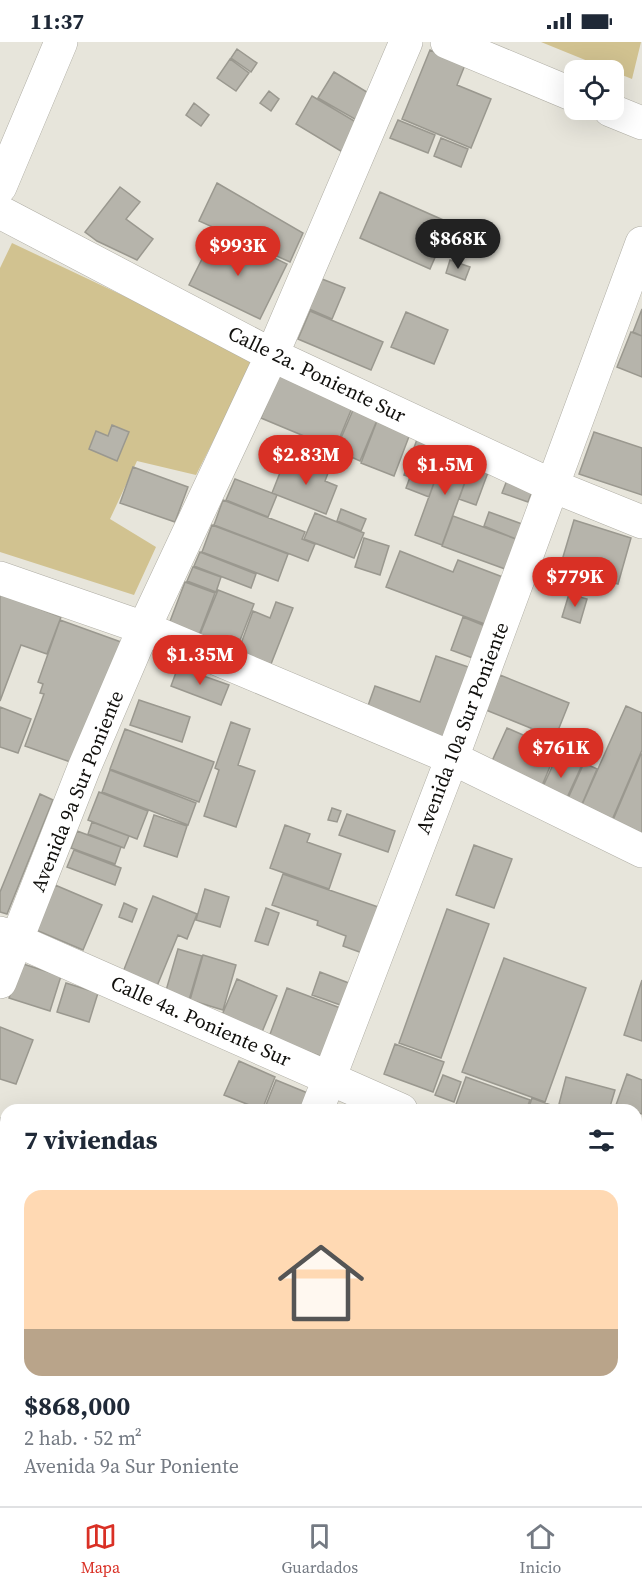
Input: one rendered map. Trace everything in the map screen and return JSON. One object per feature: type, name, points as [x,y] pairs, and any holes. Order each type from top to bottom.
[{"type":"street","points":[[0,187],[61,42]]},
{"type":"street","name":"Avenida 9a Sur Poniente","points":[[0,982],[8,937],[144,628],[272,355],[406,42]]},
{"type":"street","points":[[447,42],[564,91]]},
{"type":"street","points":[[624,116],[642,123]]},
{"type":"street","name":"Calle 2a. Poniente Sur","points":[[0,212],[272,355],[553,486],[642,522]]},
{"type":"street","name":"Avenida 10a Sur Poniente","points":[[319,1104],[452,758],[642,243]]},
{"type":"street","points":[[0,578],[144,628],[452,758],[642,851]]},
{"type":"street","name":"Calle 4a. Poniente Sur","points":[[8,937],[387,1104]]},
{"type":"shaded area","points":[[541,42],[641,42],[632,79],[624,76],[624,60],[585,60]]},
{"type":"shaded area","points":[[12,243],[255,358],[196,475],[137,461],[110,519],[156,547],[134,595],[0,552],[0,268]]},
{"type":"building","points":[[237,49],[257,63],[251,72],[231,58]]},
{"type":"building","points":[[430,50],[465,65],[457,85],[491,99],[471,148],[402,119]]},
{"type":"building","points":[[230,59],[249,73],[236,91],[217,78]]},
{"type":"building","points":[[334,72],[375,97],[360,122],[318,98]]},
{"type":"building","points":[[269,91],[279,99],[271,111],[260,103]]},
{"type":"building","points":[[312,96],[361,125],[344,153],[296,124]]},
{"type":"building","points":[[194,103],[209,115],[201,126],[186,115]]},
{"type":"building","points":[[398,120],[435,135],[428,153],[390,138]]},
{"type":"building","points":[[441,138],[468,149],[461,167],[434,156]]},
{"type":"building","points":[[217,183],[303,233],[290,262],[199,221]]},
{"type":"building","points":[[120,187],[140,202],[126,219],[153,239],[137,260],[97,241],[85,232]]},
{"type":"building","points":[[380,192],[450,223],[430,269],[360,238]]},
{"type":"building","points":[[213,237],[259,259],[262,252],[287,264],[260,319],[189,285]]},
{"type":"building","points":[[450,260],[470,267],[465,280],[446,273]]},
{"type":"building","points":[[322,279],[345,288],[332,319],[309,309]]},
{"type":"building","points":[[642,309],[642,336],[633,332]]},
{"type":"building","points":[[310,311],[383,342],[371,370],[298,339]]},
{"type":"building","points":[[406,312],[448,330],[434,364],[391,347]]},
{"type":"building","points":[[631,332],[642,336],[642,377],[617,367]]},
{"type":"building","points":[[279,372],[354,403],[335,449],[261,418]]},
{"type":"building","points":[[356,403],[380,413],[360,461],[336,450]]},
{"type":"building","points":[[380,413],[413,426],[394,476],[361,463]]},
{"type":"building","points":[[112,425],[129,432],[117,461],[89,449],[96,431],[108,436]]},
{"type":"building","points":[[594,432],[642,448],[642,495],[579,474]]},
{"type":"building","points":[[419,434],[448,444],[429,497],[406,488],[410,477],[404,475]]},
{"type":"building","points":[[447,447],[474,457],[442,545],[415,535]]},
{"type":"building","points":[[305,458],[330,468],[325,481],[337,486],[326,514],[272,493],[283,465],[300,472]]},
{"type":"building","points":[[473,460],[490,467],[476,505],[459,499]]},
{"type":"building","points":[[133,467],[188,487],[175,522],[120,503]]},
{"type":"building","points":[[509,475],[535,484],[528,502],[502,493]]},
{"type":"building","points":[[235,479],[277,495],[268,517],[226,500]]},
{"type":"building","points":[[223,500],[305,532],[302,539],[315,544],[308,561],[214,525]]},
{"type":"building","points":[[341,509],[366,519],[361,531],[337,521]]},
{"type":"building","points":[[489,512],[522,524],[516,539],[484,526]]},
{"type":"building","points":[[315,513],[364,533],[354,558],[304,539]]},
{"type":"building","points":[[453,516],[516,539],[505,569],[442,546]]},
{"type":"building","points":[[574,520],[631,538],[618,584],[560,567]]},
{"type":"building","points":[[212,525],[288,554],[278,581],[202,552]]},
{"type":"building","points":[[364,538],[389,546],[380,575],[355,567]]},
{"type":"building","points":[[400,551],[453,572],[458,560],[508,579],[490,626],[386,587]]},
{"type":"building","points":[[200,552],[256,574],[251,588],[194,566]]},
{"type":"building","points":[[193,567],[221,577],[216,592],[187,581]]},
{"type":"building","points":[[185,582],[215,593],[199,635],[169,624]]},
{"type":"building","points":[[218,590],[254,604],[234,656],[197,642]]},
{"type":"building","points":[[0,594],[61,617],[47,654],[21,645],[0,701]]},
{"type":"building","points":[[569,594],[587,599],[580,623],[562,617]]},
{"type":"building","points":[[276,602],[293,608],[271,664],[238,652],[253,611],[270,618]]},
{"type":"building","points":[[463,617],[490,628],[478,660],[451,650]]},
{"type":"building","points":[[60,620],[121,642],[76,764],[25,746],[44,694],[40,693],[43,684],[38,682]]},
{"type":"building","points":[[436,656],[477,670],[451,746],[364,717],[375,686],[420,702]]},
{"type":"building","points":[[178,667],[229,685],[221,705],[171,686]]},
{"type":"building","points":[[500,675],[569,703],[555,738],[486,710]]},
{"type":"building","points":[[139,700],[190,717],[182,742],[130,725]]},
{"type":"building","points":[[626,706],[642,713],[642,750],[612,820],[581,807]]},
{"type":"building","points":[[0,707],[31,719],[18,753],[0,747]]},
{"type":"building","points":[[231,722],[250,729],[238,765],[255,771],[236,827],[204,816],[219,770],[215,768]]},
{"type":"building","points":[[507,728],[557,750],[538,795],[487,772]]},
{"type":"building","points":[[125,729],[214,762],[199,802],[110,769]]},
{"type":"building","points":[[642,754],[642,837],[613,820]]},
{"type":"building","points":[[557,756],[581,767],[565,802],[541,791]]},
{"type":"building","points":[[584,763],[597,769],[579,811],[565,805]]},
{"type":"building","points":[[110,770],[196,803],[188,825],[102,792]]},
{"type":"building","points":[[99,792],[148,811],[137,839],[88,820]]},
{"type":"building","points":[[40,794],[53,800],[7,914],[0,912],[0,892]]},
{"type":"building","points":[[332,808],[341,811],[337,822],[328,820]]},
{"type":"building","points":[[347,814],[395,831],[388,852],[339,835]]},
{"type":"building","points":[[154,815],[187,826],[177,857],[144,846]]},
{"type":"building","points":[[92,822],[129,836],[124,848],[88,834]]},
{"type":"building","points":[[285,825],[310,834],[307,842],[341,854],[329,889],[270,868]]},
{"type":"building","points":[[77,831],[121,847],[115,864],[71,848]]},
{"type":"building","points":[[474,845],[512,859],[494,908],[456,895]]},
{"type":"building","points":[[74,850],[121,868],[115,885],[67,867]]},
{"type":"building","points":[[283,874],[381,908],[365,954],[343,946],[346,936],[317,925],[318,921],[272,905]]},
{"type":"building","points":[[55,885],[102,905],[83,950],[36,930]]},
{"type":"building","points":[[205,889],[229,897],[220,927],[196,920]]},
{"type":"building","points":[[153,896],[197,914],[187,939],[178,935],[157,986],[123,972]]},
{"type":"building","points":[[124,903],[137,909],[132,922],[119,917]]},
{"type":"building","points":[[266,908],[279,913],[268,945],[255,941]]},
{"type":"building","points":[[447,909],[489,924],[441,1058],[399,1043]]},
{"type":"building","points":[[178,949],[202,956],[189,1000],[165,994]]},
{"type":"building","points":[[203,955],[236,965],[223,1010],[190,1000]]},
{"type":"building","points":[[504,958],[586,988],[545,1102],[462,1072]]},
{"type":"building","points":[[20,963],[61,976],[50,1011],[9,998]]},
{"type":"building","points":[[320,972],[354,985],[346,1007],[312,995]]},
{"type":"building","points":[[237,979],[277,996],[262,1032],[222,1015]]},
{"type":"building","points":[[642,980],[642,1041],[624,1035]]},
{"type":"building","points":[[66,983],[98,993],[89,1022],[57,1012]]},
{"type":"building","points":[[287,988],[343,1009],[325,1058],[269,1037]]},
{"type":"building","points":[[0,1027],[33,1040],[16,1084],[0,1079]]},
{"type":"building","points":[[395,1044],[444,1062],[433,1092],[384,1074]]},
{"type":"building","points":[[239,1061],[275,1077],[264,1104],[247,1104],[224,1095]]},
{"type":"building","points":[[627,1074],[642,1080],[642,1104],[616,1104]]},
{"type":"building","points":[[443,1075],[461,1082],[454,1102],[435,1095]]},
{"type":"building","points":[[466,1077],[530,1100],[528,1104],[456,1104]]},
{"type":"building","points":[[566,1077],[615,1090],[611,1104],[559,1104]]},
{"type":"building","points":[[276,1080],[310,1094],[306,1104],[266,1104]]},
{"type":"building","points":[[532,1098],[548,1104],[530,1104]]}]
